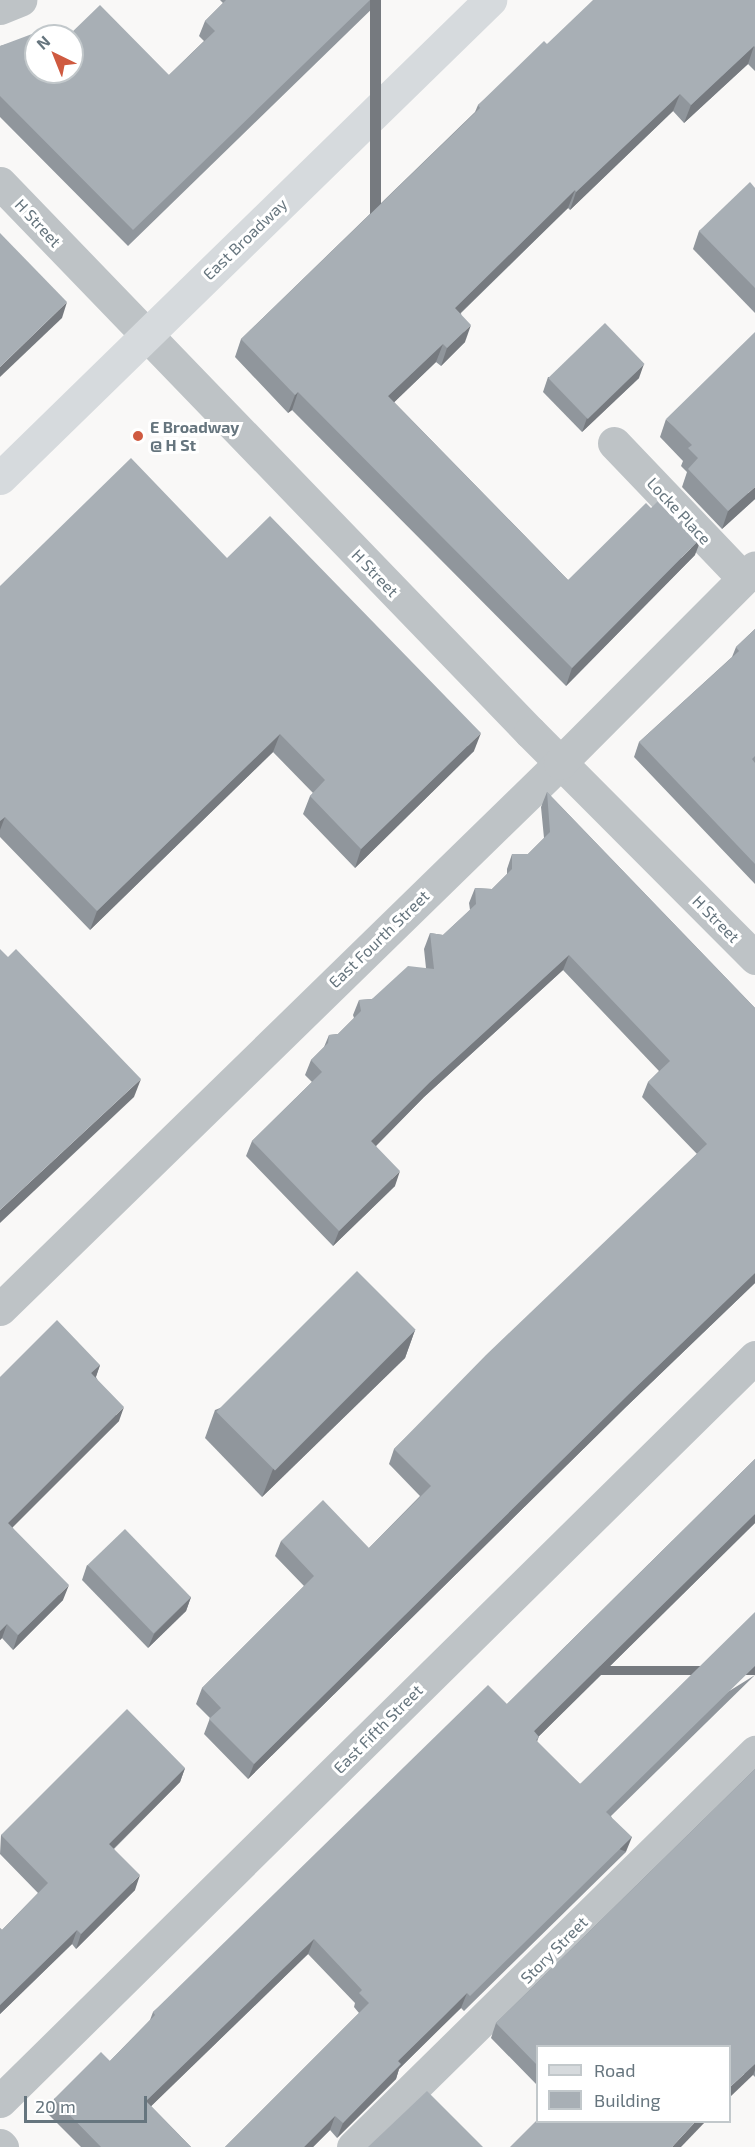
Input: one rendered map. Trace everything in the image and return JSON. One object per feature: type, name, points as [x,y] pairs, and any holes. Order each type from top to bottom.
[{"type":"main road","name":"East Broadway","points":[[0,478],[490,0]]},
{"type":"street","points":[[0,8],[20,0]]},
{"type":"street","name":"H Street","points":[[2,189],[560,763],[755,958]]},
{"type":"street","name":"Locke Place","points":[[614,443],[749,573]]},
{"type":"street","name":"East Fourth Street","points":[[0,1309],[560,763],[749,573]]},
{"type":"street","name":"East Fifth Street","points":[[0,2101],[755,1357]]},
{"type":"street","name":"Story Street","points":[[353,2147],[755,1752]]},
{"type":"building","points":[[226,0],[370,0],[133,230],[0,96],[0,46],[24,37],[24,84],[84,84],[84,24],[80,24],[100,5],[169,75],[215,31],[205,21]]},
{"type":"building","points":[[593,0],[755,0],[755,47],[691,105],[680,94],[576,192],[575,190],[455,308],[471,325],[447,348],[443,344],[388,396],[568,580],[646,503],[651,508],[663,496],[702,537],[572,668],[298,392],[295,395],[241,339],[480,108],[478,105],[544,41],[547,44]]},
{"type":"building","points":[[750,182],[755,188],[755,288],[699,231]]},
{"type":"building","points":[[0,233],[67,302],[0,367]]},
{"type":"building","points":[[605,323],[645,364],[588,419],[548,378]]},
{"type":"building","points":[[755,332],[755,487],[728,511],[688,469],[698,458],[688,448],[692,445],[666,419]]},
{"type":"building","points":[[131,458],[227,558],[270,516],[481,733],[361,849],[310,796],[325,780],[280,734],[97,911],[5,817],[0,821],[0,586]]},
{"type":"building","points":[[755,629],[755,756],[752,759],[755,763],[755,864],[639,742],[739,651],[736,647]]},
{"type":"building","points":[[547,792],[755,1008],[755,1273],[632,1391],[254,1764],[209,1719],[221,1708],[202,1688],[314,1576],[281,1541],[323,1500],[369,1548],[431,1486],[394,1449],[486,1355],[707,1144],[648,1082],[670,1061],[569,955],[430,1082],[371,1141],[400,1171],[339,1231],[252,1141],[322,1072],[311,1060],[328,1043],[329,1035],[338,1034],[361,1011],[359,1000],[372,999],[408,966],[434,969],[430,933],[443,935],[476,904],[475,888],[492,889],[512,869],[512,854],[528,854],[550,832]]},
{"type":"building","points":[[0,949],[8,957],[16,949],[141,1079],[0,1210]]},
{"type":"building","points":[[357,1271],[416,1330],[275,1470],[216,1412]]},
{"type":"building","points":[[57,1320],[100,1365],[91,1373],[124,1407],[8,1523],[69,1585],[18,1635],[7,1624],[0,1631],[0,1377]]},
{"type":"building","points":[[755,1459],[755,1514],[534,1731],[539,1737],[536,1740],[580,1784],[755,1612],[755,1666],[606,1812],[632,1837],[470,1996],[467,1993],[398,2061],[401,2064],[343,2123],[335,2116],[304,2147],[225,2147],[369,2003],[359,1993],[362,1990],[314,1939],[146,2101],[191,2147],[101,2147],[54,2099],[101,2052],[110,2061],[155,2015],[153,2012],[488,1685],[507,1704]]},
{"type":"building","points":[[125,1529],[191,1597],[154,1633],[88,1565]]},
{"type":"building","points":[[127,1709],[185,1768],[109,1844],[140,1875],[81,1934],[77,1930],[0,2005],[0,1928],[2,1930],[48,1883],[1,1835]]},
{"type":"building","points":[[755,1769],[755,2064],[731,2086],[731,2045],[536,2045],[536,2064],[496,2023]]},
{"type":"building","points":[[427,2091],[483,2147],[368,2147]]},
{"type":"building","points":[[536,2121],[536,2123],[694,2123],[672,2147],[510,2147]]},
{"type":"place","name":"E Broadway @ H St","points":[[138,436]]}]
